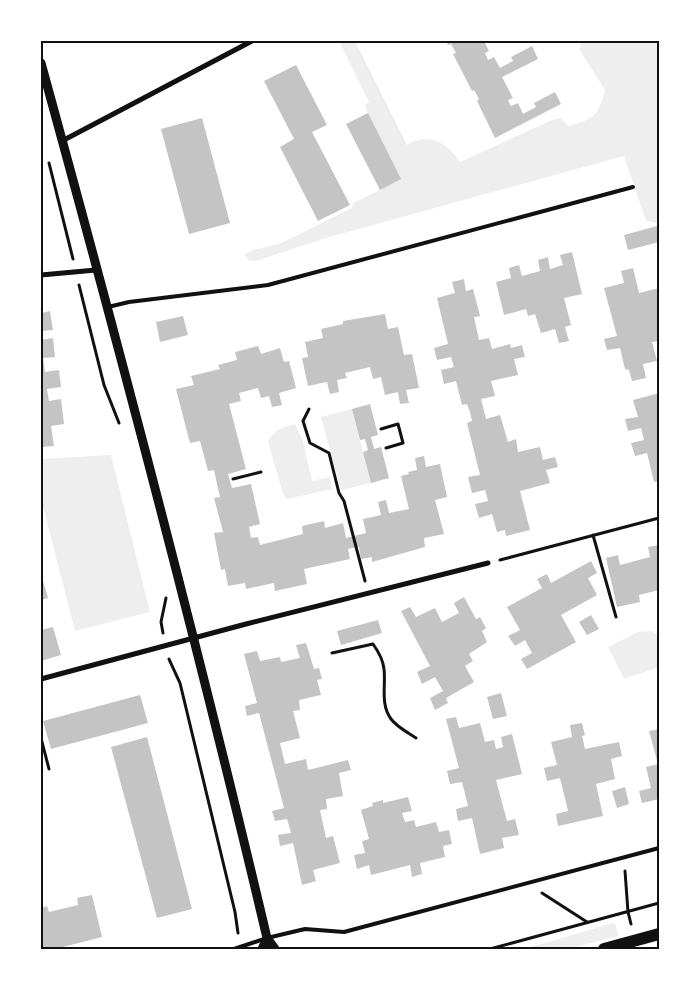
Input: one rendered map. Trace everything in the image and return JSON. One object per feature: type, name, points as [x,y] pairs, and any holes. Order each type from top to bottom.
[{"type":"main road","points":[[604,949],[659,934]]},
{"type":"street","points":[[62,140],[252,41]]},
{"type":"street","points":[[41,63],[147,454],[267,938],[276,949]]},
{"type":"street","points":[[41,275],[96,270]]},
{"type":"street","points":[[41,678],[488,563]]},
{"type":"street","points":[[262,949],[267,938]]},
{"type":"lane","points":[[106,307],[129,302],[268,285],[632,187]]},
{"type":"lane","points":[[234,949],[267,938],[306,929],[344,932],[659,848]]},
{"type":"path","points":[[48,159],[104,385],[121,427]]},
{"type":"path","points":[[309,409],[304,421],[310,444],[329,453],[339,494],[344,501],[369,593]]},
{"type":"path","points":[[381,429],[398,424],[403,443],[386,448]]},
{"type":"path","points":[[233,479],[262,472]]},
{"type":"path","points":[[488,563],[659,518]]},
{"type":"path","points":[[593,535],[616,618]]},
{"type":"path","points":[[166,597],[161,622],[170,664],[180,683],[235,912],[239,947]]},
{"type":"path","points":[[332,653],[373,644],[380,655],[384,669],[383,693],[389,717],[396,725],[416,738]]},
{"type":"path","points":[[41,738],[49,769]]},
{"type":"path","points":[[627,857],[625,877],[628,912]]},
{"type":"path","points":[[527,883],[587,923]]},
{"type":"path","points":[[490,949],[659,904]]},
{"type":"shaded area","points":[[339,41],[357,41],[356,43],[407,145],[422,139],[437,141],[450,149],[460,162],[552,120],[561,118],[568,126],[589,119],[594,115],[605,90],[579,49],[582,41],[659,41],[659,223],[646,221],[624,156],[326,238],[256,261],[249,261],[245,254],[256,249],[279,244],[350,209],[355,202],[380,190],[368,113],[365,105],[369,102]]},
{"type":"shaded area","points":[[352,409],[371,483],[341,490],[321,417]]},
{"type":"shaded area","points":[[295,424],[303,441],[312,481],[330,477],[332,489],[287,499],[283,494],[268,442],[276,432]]},
{"type":"shaded area","points":[[111,455],[150,612],[75,631],[41,499],[41,459]]},
{"type":"shaded area","points":[[652,631],[658,636],[659,667],[624,679],[608,647],[638,632]]},
{"type":"shaded area","points":[[613,923],[616,925],[618,936],[568,949],[524,949]]},
{"type":"building","points":[[446,41],[484,41],[489,51],[485,53],[488,60],[494,57],[500,68],[513,61],[511,57],[532,46],[538,59],[502,77],[513,98],[508,100],[511,106],[518,103],[523,114],[536,107],[534,103],[555,92],[561,104],[495,138],[477,101],[479,99],[474,90],[472,91],[453,54],[456,53],[451,44],[448,45]]},
{"type":"building","points":[[296,65],[327,125],[312,132],[350,205],[318,221],[280,147],[294,139],[264,81]]},
{"type":"building","points":[[368,113],[401,179],[380,190],[346,124]]},
{"type":"building","points":[[202,118],[230,223],[189,234],[161,129]]},
{"type":"building","points":[[657,226],[659,242],[628,250],[624,235]]},
{"type":"building","points":[[572,252],[582,294],[564,298],[571,325],[565,327],[569,341],[559,343],[555,329],[541,333],[535,314],[528,316],[526,309],[504,315],[496,282],[511,278],[509,268],[519,265],[522,276],[540,271],[538,260],[548,257],[550,269],[563,265],[560,255]]},
{"type":"building","points":[[633,268],[639,293],[659,288],[659,329],[657,330],[659,341],[652,342],[657,361],[643,364],[646,378],[632,381],[629,370],[625,369],[620,348],[607,350],[604,339],[617,336],[604,288],[624,283],[621,271]]},
{"type":"building","points":[[464,279],[466,291],[473,289],[480,316],[474,317],[479,340],[489,338],[492,349],[510,344],[511,348],[522,345],[525,357],[514,359],[518,375],[491,381],[495,396],[481,399],[486,419],[500,415],[508,442],[516,439],[518,452],[540,447],[543,460],[555,457],[558,467],[546,470],[550,483],[520,491],[530,530],[506,536],[505,530],[497,532],[492,514],[479,518],[475,504],[488,501],[485,490],[472,493],[468,477],[480,475],[467,423],[472,421],[470,412],[467,404],[462,405],[456,381],[444,384],[441,370],[454,367],[451,357],[437,360],[434,348],[448,344],[437,298],[455,293],[452,282]]},
{"type":"building","points":[[50,311],[53,330],[41,331],[41,313]]},
{"type":"building","points":[[385,314],[388,329],[398,327],[404,355],[412,354],[419,388],[406,390],[409,403],[400,404],[398,392],[385,395],[381,377],[373,379],[370,367],[345,373],[347,378],[337,380],[339,392],[330,394],[327,382],[308,386],[302,358],[308,357],[305,342],[323,338],[321,329],[343,324],[343,321]]},
{"type":"building","points":[[183,316],[188,335],[160,342],[156,322]]},
{"type":"building","points":[[53,338],[55,357],[43,358],[45,372],[59,370],[61,387],[47,389],[49,401],[61,399],[64,424],[51,426],[54,446],[41,447],[41,340]]},
{"type":"building","points":[[258,346],[261,354],[280,348],[284,362],[289,361],[296,388],[279,393],[282,405],[272,407],[269,396],[261,398],[258,388],[239,393],[241,401],[229,404],[246,469],[228,474],[232,488],[251,484],[260,524],[249,527],[251,538],[258,537],[260,545],[303,534],[302,526],[324,521],[325,528],[343,523],[346,538],[366,533],[363,519],[381,515],[378,502],[386,500],[389,513],[409,509],[401,476],[417,470],[415,458],[424,456],[426,467],[440,464],[447,497],[435,500],[444,534],[424,538],[425,547],[372,562],[372,557],[361,559],[359,547],[348,549],[350,559],[304,569],[307,584],[275,591],[274,583],[246,589],[245,583],[228,586],[225,569],[221,570],[214,533],[223,532],[214,498],[220,497],[214,470],[208,471],[200,441],[190,443],[176,389],[194,385],[191,376],[220,369],[218,365],[237,360],[235,352]]},
{"type":"building","points":[[659,393],[659,481],[654,482],[647,453],[635,456],[631,443],[644,440],[641,428],[628,431],[625,419],[638,417],[633,400]]},
{"type":"building","points":[[370,404],[378,435],[371,437],[374,449],[381,447],[389,478],[371,483],[363,452],[368,450],[365,439],[360,440],[352,409]]},
{"type":"building","points":[[659,545],[659,590],[639,595],[640,602],[617,607],[606,558],[618,555],[620,565],[650,557],[648,547]]},
{"type":"building","points":[[591,561],[597,573],[588,578],[597,595],[561,615],[576,642],[527,669],[521,659],[532,653],[525,640],[515,646],[508,636],[520,630],[507,607],[542,588],[537,579],[547,574],[551,583]]},
{"type":"building","points":[[41,574],[48,598],[41,600]]},
{"type":"building","points":[[464,597],[476,619],[480,617],[486,628],[482,631],[487,642],[469,654],[473,661],[465,666],[474,682],[446,698],[448,703],[435,710],[430,698],[443,691],[435,677],[422,684],[417,672],[430,666],[401,611],[410,607],[416,617],[435,608],[442,622],[459,613],[454,603]]},
{"type":"building","points":[[591,615],[599,629],[587,635],[579,622]]},
{"type":"building","points":[[378,620],[382,633],[341,645],[337,631]]},
{"type":"building","points":[[53,627],[61,655],[41,661],[41,630]]},
{"type":"building","points":[[306,643],[314,669],[319,668],[322,679],[317,680],[321,695],[299,700],[300,710],[293,711],[300,738],[280,743],[285,764],[306,759],[308,770],[348,760],[351,770],[339,773],[343,796],[326,799],[327,809],[320,810],[326,838],[333,836],[340,863],[313,870],[316,881],[302,885],[293,843],[280,846],[278,835],[291,833],[287,819],[275,821],[272,811],[284,808],[259,713],[247,716],[245,706],[257,703],[244,654],[257,651],[260,661],[280,657],[281,662],[300,658],[296,645]]},
{"type":"building","points":[[501,693],[507,716],[493,719],[487,697]]},
{"type":"building","points":[[140,695],[148,723],[51,749],[43,721]]},
{"type":"building","points":[[456,717],[459,728],[480,723],[485,742],[494,740],[496,749],[503,747],[501,737],[512,734],[522,774],[496,780],[507,821],[515,819],[519,835],[502,838],[504,848],[480,854],[472,818],[458,821],[456,809],[468,806],[462,782],[450,784],[447,771],[459,768],[446,719]]},
{"type":"building","points":[[582,723],[585,735],[582,736],[585,749],[619,742],[622,756],[611,759],[615,779],[596,784],[603,816],[558,826],[556,814],[568,811],[560,778],[547,781],[544,768],[557,765],[551,742],[572,737],[570,725]]},
{"type":"building","points":[[659,729],[659,799],[642,803],[639,791],[651,788],[646,767],[658,764],[649,731]]},
{"type":"building","points":[[147,737],[192,909],[157,918],[111,747]]},
{"type":"building","points":[[625,787],[629,804],[617,808],[612,791]]},
{"type":"building","points":[[408,797],[412,811],[402,813],[405,822],[414,820],[416,827],[436,822],[439,832],[449,830],[452,844],[443,846],[445,857],[420,863],[422,874],[412,877],[410,865],[371,875],[369,865],[357,869],[354,855],[365,853],[362,841],[369,839],[361,810],[373,806],[372,803],[383,800],[383,803]]},
{"type":"building","points":[[92,895],[102,937],[55,949],[41,949],[41,908],[47,906],[49,912],[78,905],[77,898]]}]
